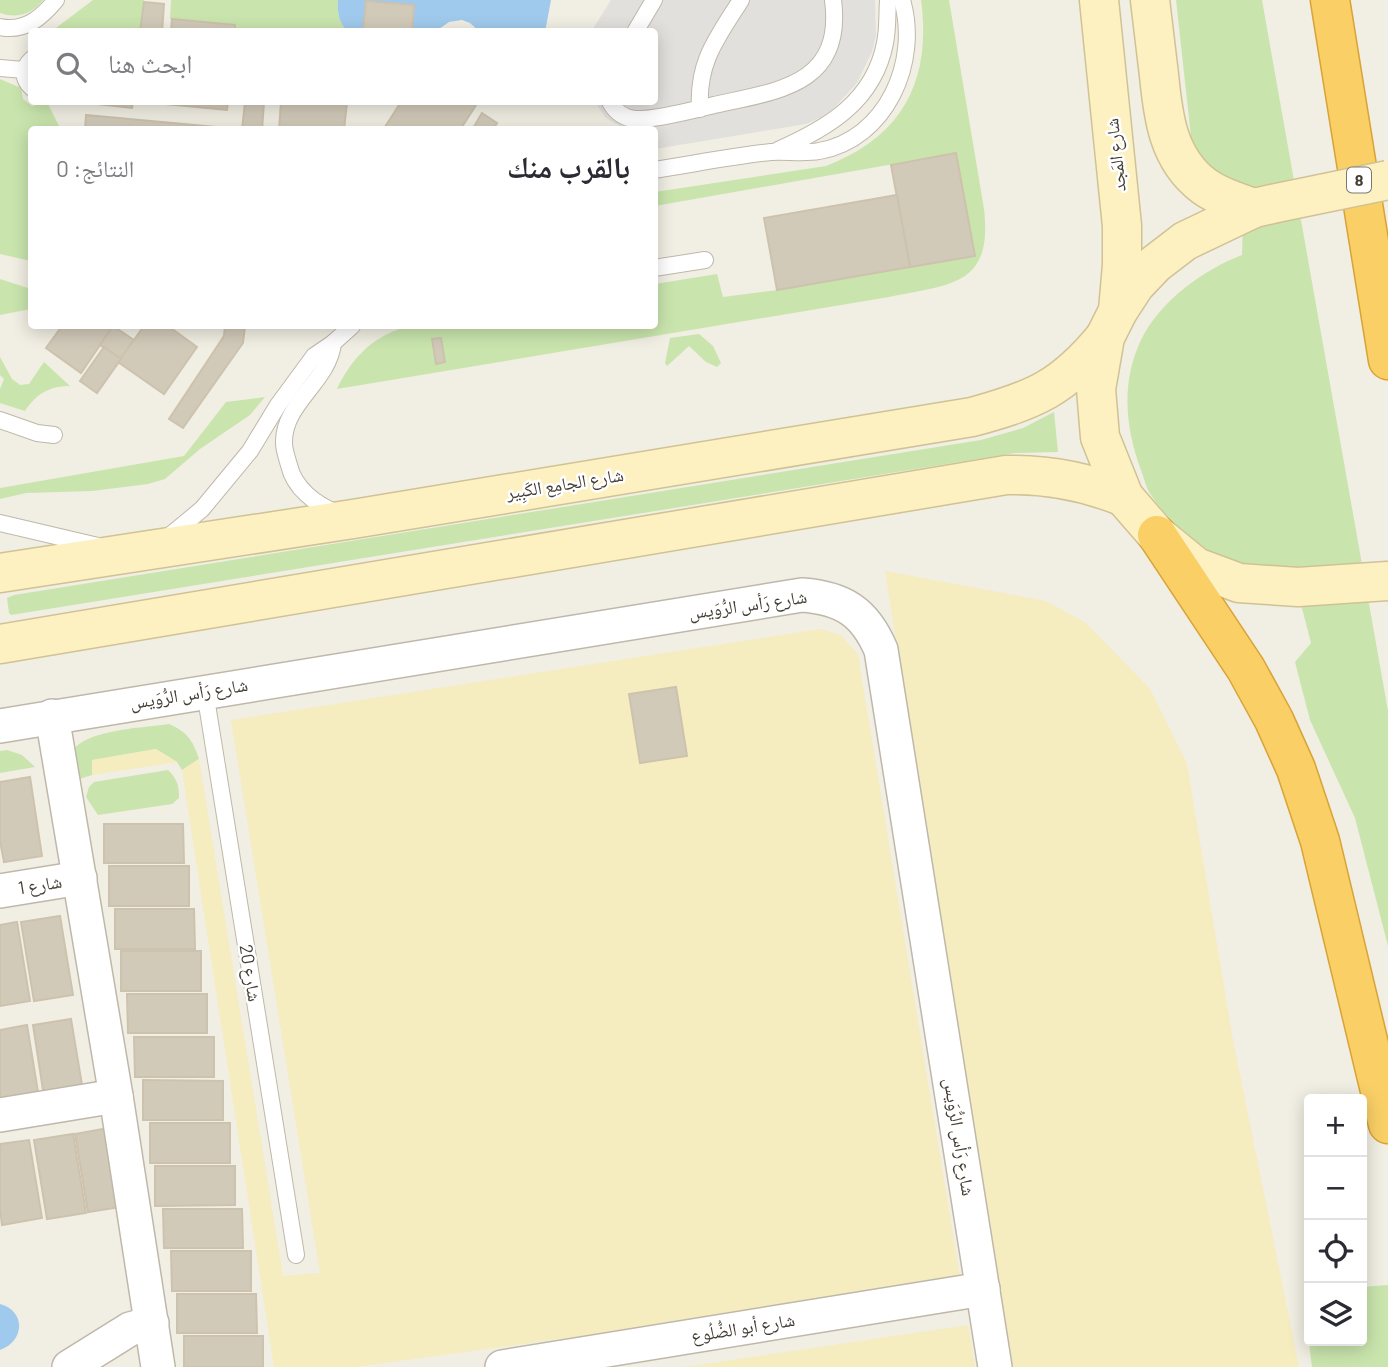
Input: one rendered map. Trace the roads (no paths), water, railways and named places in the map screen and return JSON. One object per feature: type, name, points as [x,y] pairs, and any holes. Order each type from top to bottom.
[{"type":"highway","name":"8","points":[[1330,0],[1388,360]]},
{"type":"highway","points":[[1157,535],[1246,668],[1296,769],[1320,841],[1388,1124]]},
{"type":"main road","name":"شارع المَجد","points":[[1098,0],[1122,226],[1122,265],[1096,389],[1100,437],[1124,497]]},
{"type":"main road","points":[[1150,0],[1165,128],[1174,150],[1188,171],[1205,187],[1225,197],[1263,206]]},
{"type":"main road","name":"شارع الجامِع الكَبِير","points":[[0,573],[353,519],[972,417],[1017,405],[1066,378],[1087,359],[1135,285],[1154,264],[1185,241],[1263,206],[1388,180]]},
{"type":"main road","points":[[0,644],[1006,475],[1064,477],[1095,485],[1124,497],[1157,535],[1196,567],[1239,583],[1298,587],[1388,581]]},
{"type":"street","name":"شارع رَأس الرُّوَيس","points":[[0,726],[802,595],[822,596],[842,603],[860,615],[873,632],[881,650],[995,1367]]},
{"type":"street","points":[[52,716],[158,1367]]},
{"type":"street","name":"شارع 1","points":[[0,891],[79,878]]},
{"type":"street","points":[[0,1115],[116,1096]]},
{"type":"street","name":"شارع أبو الضُّلُوع","points":[[515,1366],[983,1289]]},
{"type":"street","points":[[69,1367],[130,1329],[152,1323]]},
{"type":"lane","points":[[0,27],[35,27],[51,6],[71,0]]},
{"type":"lane","points":[[637,28],[654,0]]},
{"type":"lane","points":[[700,109],[700,78],[704,63],[710,48],[741,0]]},
{"type":"lane","points":[[612,105],[618,113],[635,119],[700,109],[790,87],[816,68],[832,41],[833,0]]},
{"type":"lane","points":[[773,152],[829,125],[859,98],[880,64],[886,34],[888,0]]},
{"type":"lane","points":[[658,169],[773,152],[820,151],[862,131],[879,116],[902,75],[908,32],[902,0]]},
{"type":"lane","points":[[0,68],[28,65],[24,78],[28,83]]},
{"type":"lane","points":[[658,267],[705,260]]},
{"type":"lane","points":[[0,523],[140,552],[167,538],[202,509],[250,451],[306,365],[349,329]]},
{"type":"lane","points":[[333,343],[327,367],[289,419],[284,445],[290,473],[299,486],[324,507],[353,519]]},
{"type":"lane","points":[[0,420],[37,433],[54,435]]},
{"type":"lane","name":"شارع 20","points":[[205,692],[296,1255]]},
{"type":"water","points":[[338,0],[551,0],[546,28],[476,28],[462,20],[449,22],[440,28],[412,28],[414,5],[366,1],[363,28],[345,28],[338,9]]},
{"type":"water","points":[[0,1304],[14,1313],[19,1326],[14,1340],[0,1350]]}]
